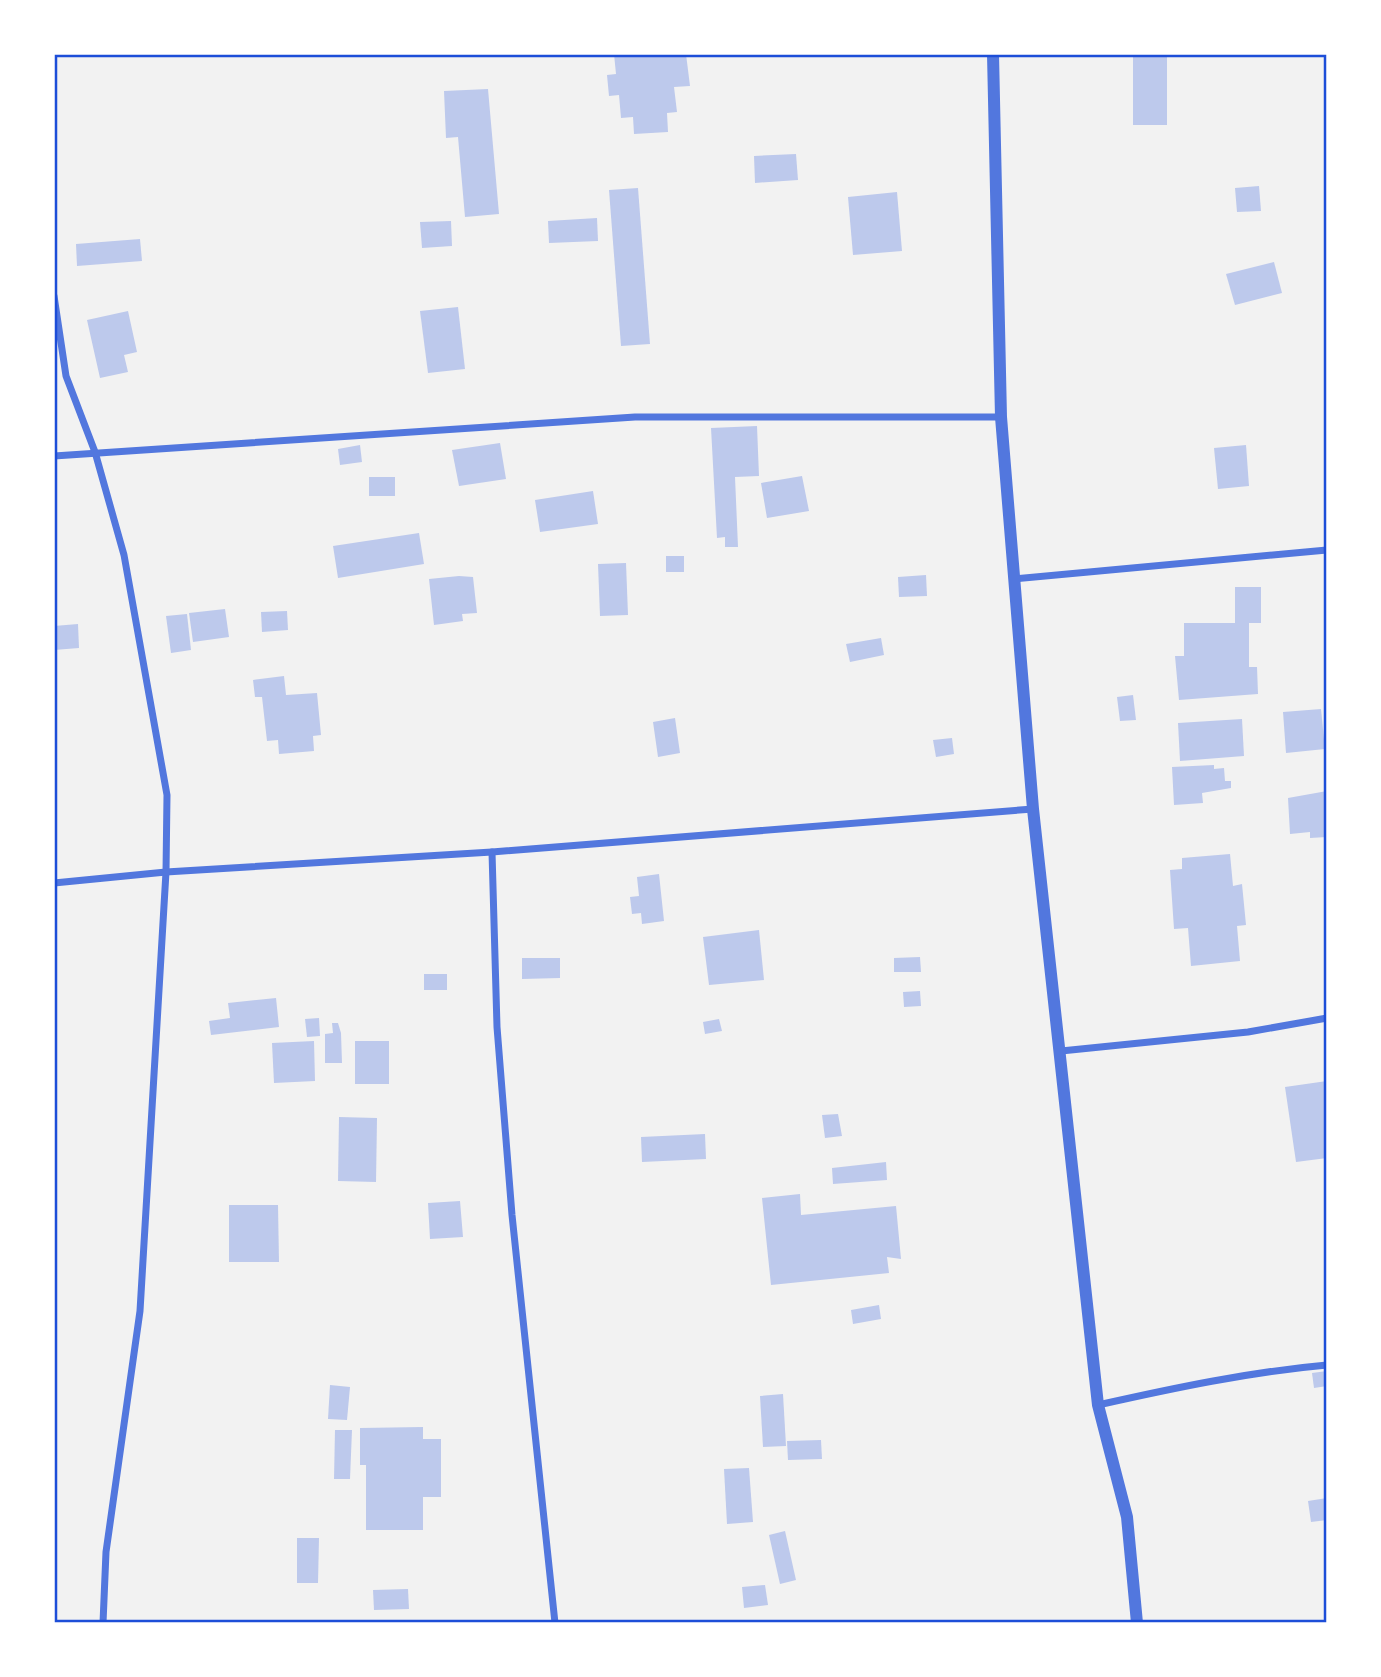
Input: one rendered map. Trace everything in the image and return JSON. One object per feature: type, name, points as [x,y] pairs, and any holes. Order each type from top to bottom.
[{"type":"street","points":[[993,54],[1001,417],[1033,809],[1098,1405],[1127,1517],[1137,1623]]},
{"type":"street","points":[[54,296],[66,376],[95,452],[124,555],[167,795],[166,872],[140,1311],[106,1552],[103,1623]]},
{"type":"street","points":[[54,456],[635,417],[1001,417]]},
{"type":"street","points":[[1014,579],[1327,550]]},
{"type":"street","points":[[54,883],[166,872],[492,852],[1033,809]]},
{"type":"street","points":[[492,852],[497,1027],[512,1215],[555,1623]]},
{"type":"street","points":[[1061,1051],[1248,1032],[1327,1018]]},
{"type":"street","points":[[1098,1405],[1184,1386],[1327,1365]]},
{"type":"building","points":[[614,54],[686,54],[690,86],[674,87],[677,112],[667,113],[668,132],[634,134],[633,117],[621,118],[619,95],[609,96],[607,75],[616,74]]},
{"type":"building","points":[[1133,54],[1167,54],[1167,125],[1133,125]]},
{"type":"building","points":[[488,89],[499,214],[465,217],[458,137],[446,138],[444,91]]},
{"type":"building","points":[[796,154],[798,180],[755,183],[754,156]]},
{"type":"building","points":[[1259,186],[1261,211],[1237,212],[1235,188]]},
{"type":"building","points":[[638,188],[650,344],[621,346],[609,190]]},
{"type":"building","points":[[897,192],[902,251],[853,255],[848,197]]},
{"type":"building","points":[[597,218],[598,241],[549,243],[548,221]]},
{"type":"building","points":[[451,221],[452,246],[422,248],[420,222]]},
{"type":"building","points":[[140,239],[142,261],[77,266],[76,244]]},
{"type":"building","points":[[1274,262],[1282,293],[1235,305],[1226,274]]},
{"type":"building","points":[[458,307],[465,369],[428,373],[420,311]]},
{"type":"building","points":[[128,311],[137,352],[124,355],[128,372],[100,378],[87,320]]},
{"type":"building","points":[[757,426],[759,476],[735,477],[738,547],[725,547],[725,537],[717,538],[711,428]]},
{"type":"building","points":[[500,443],[506,479],[459,486],[452,450]]},
{"type":"building","points":[[360,445],[362,462],[340,465],[338,449]]},
{"type":"building","points":[[1246,445],[1249,486],[1218,489],[1214,448]]},
{"type":"building","points":[[802,476],[809,511],[767,518],[761,483]]},
{"type":"building","points":[[369,477],[395,477],[395,496],[369,496]]},
{"type":"building","points":[[593,491],[598,524],[540,532],[535,500]]},
{"type":"building","points":[[419,533],[424,564],[338,578],[333,546]]},
{"type":"building","points":[[666,556],[684,556],[684,572],[666,572]]},
{"type":"building","points":[[626,563],[628,615],[600,616],[598,564]]},
{"type":"building","points":[[926,575],[927,596],[899,597],[898,577]]},
{"type":"building","points":[[473,577],[477,613],[462,614],[463,621],[434,625],[429,579]]},
{"type":"building","points":[[1235,587],[1261,587],[1261,623],[1249,623],[1249,667],[1257,667],[1258,694],[1179,700],[1175,656],[1184,656],[1184,623],[1235,623]]},
{"type":"building","points":[[225,609],[229,637],[193,642],[189,613]]},
{"type":"building","points":[[287,611],[288,630],[262,632],[261,612]]},
{"type":"building","points":[[187,614],[191,650],[171,653],[166,616]]},
{"type":"building","points":[[78,624],[79,648],[54,650],[54,626]]},
{"type":"building","points":[[881,638],[884,655],[850,662],[846,644]]},
{"type":"building","points":[[284,676],[286,695],[317,693],[321,735],[313,736],[314,751],[279,754],[278,740],[267,741],[262,697],[255,697],[253,680]]},
{"type":"building","points":[[1133,695],[1136,720],[1120,721],[1117,697]]},
{"type":"building","points":[[1321,709],[1325,749],[1286,753],[1283,712]]},
{"type":"building","points":[[675,718],[680,753],[658,757],[653,722]]},
{"type":"building","points":[[1242,719],[1244,756],[1180,761],[1178,723]]},
{"type":"building","points":[[952,738],[954,754],[936,757],[933,740]]},
{"type":"building","points":[[1214,765],[1214,769],[1224,768],[1225,781],[1231,781],[1231,788],[1202,793],[1203,803],[1174,805],[1172,767]]},
{"type":"building","points":[[1327,791],[1327,837],[1310,838],[1310,832],[1290,834],[1288,798]]},
{"type":"building","points":[[1230,854],[1233,886],[1242,884],[1246,925],[1237,926],[1240,961],[1191,966],[1188,928],[1174,929],[1170,870],[1182,869],[1182,858]]},
{"type":"building","points":[[659,874],[664,921],[642,924],[641,913],[632,914],[630,897],[639,896],[637,877]]},
{"type":"building","points":[[759,930],[764,980],[709,985],[703,937]]},
{"type":"building","points":[[920,957],[921,972],[894,972],[894,958]]},
{"type":"building","points":[[522,958],[560,958],[560,978],[522,979]]},
{"type":"building","points":[[424,974],[447,974],[447,990],[424,990]]},
{"type":"building","points":[[920,991],[921,1006],[904,1007],[903,992]]},
{"type":"building","points":[[276,998],[279,1027],[211,1035],[209,1021],[230,1018],[228,1003]]},
{"type":"building","points":[[319,1018],[320,1036],[307,1037],[305,1019]]},
{"type":"building","points":[[719,1019],[722,1031],[705,1034],[703,1022]]},
{"type":"building","points":[[332,1023],[338,1023],[341,1033],[342,1063],[325,1063],[325,1034],[333,1033]]},
{"type":"building","points":[[314,1041],[315,1081],[274,1083],[272,1043]]},
{"type":"building","points":[[355,1041],[389,1041],[389,1084],[355,1084]]},
{"type":"building","points":[[1327,1081],[1327,1158],[1296,1162],[1285,1087]]},
{"type":"building","points":[[838,1114],[842,1136],[825,1138],[822,1115]]},
{"type":"building","points":[[339,1117],[377,1118],[376,1182],[338,1181]]},
{"type":"building","points":[[705,1134],[706,1159],[642,1162],[641,1137]]},
{"type":"building","points":[[886,1162],[887,1180],[833,1184],[832,1168]]},
{"type":"building","points":[[800,1194],[801,1215],[896,1206],[901,1259],[887,1257],[889,1273],[771,1285],[762,1198]]},
{"type":"building","points":[[460,1201],[463,1237],[430,1239],[428,1203]]},
{"type":"building","points":[[229,1205],[278,1205],[279,1262],[229,1262]]},
{"type":"building","points":[[879,1305],[881,1319],[853,1324],[851,1310]]},
{"type":"building","points":[[1327,1371],[1327,1386],[1314,1388],[1312,1373]]},
{"type":"building","points":[[330,1385],[350,1387],[347,1420],[328,1419]]},
{"type":"building","points":[[783,1394],[786,1446],[763,1447],[760,1396]]},
{"type":"building","points":[[423,1427],[423,1439],[441,1439],[441,1497],[423,1497],[423,1530],[366,1530],[366,1465],[360,1465],[360,1428]]},
{"type":"building","points":[[335,1430],[352,1430],[350,1479],[334,1479]]},
{"type":"building","points":[[821,1440],[822,1459],[788,1460],[787,1441]]},
{"type":"building","points":[[749,1468],[753,1522],[727,1524],[724,1469]]},
{"type":"building","points":[[1327,1498],[1327,1520],[1311,1522],[1308,1501]]},
{"type":"building","points":[[785,1531],[796,1580],[780,1584],[769,1535]]},
{"type":"building","points":[[297,1538],[319,1538],[318,1583],[297,1583]]},
{"type":"building","points":[[765,1585],[768,1605],[744,1608],[742,1587]]},
{"type":"building","points":[[408,1589],[409,1609],[374,1610],[373,1590]]}]
